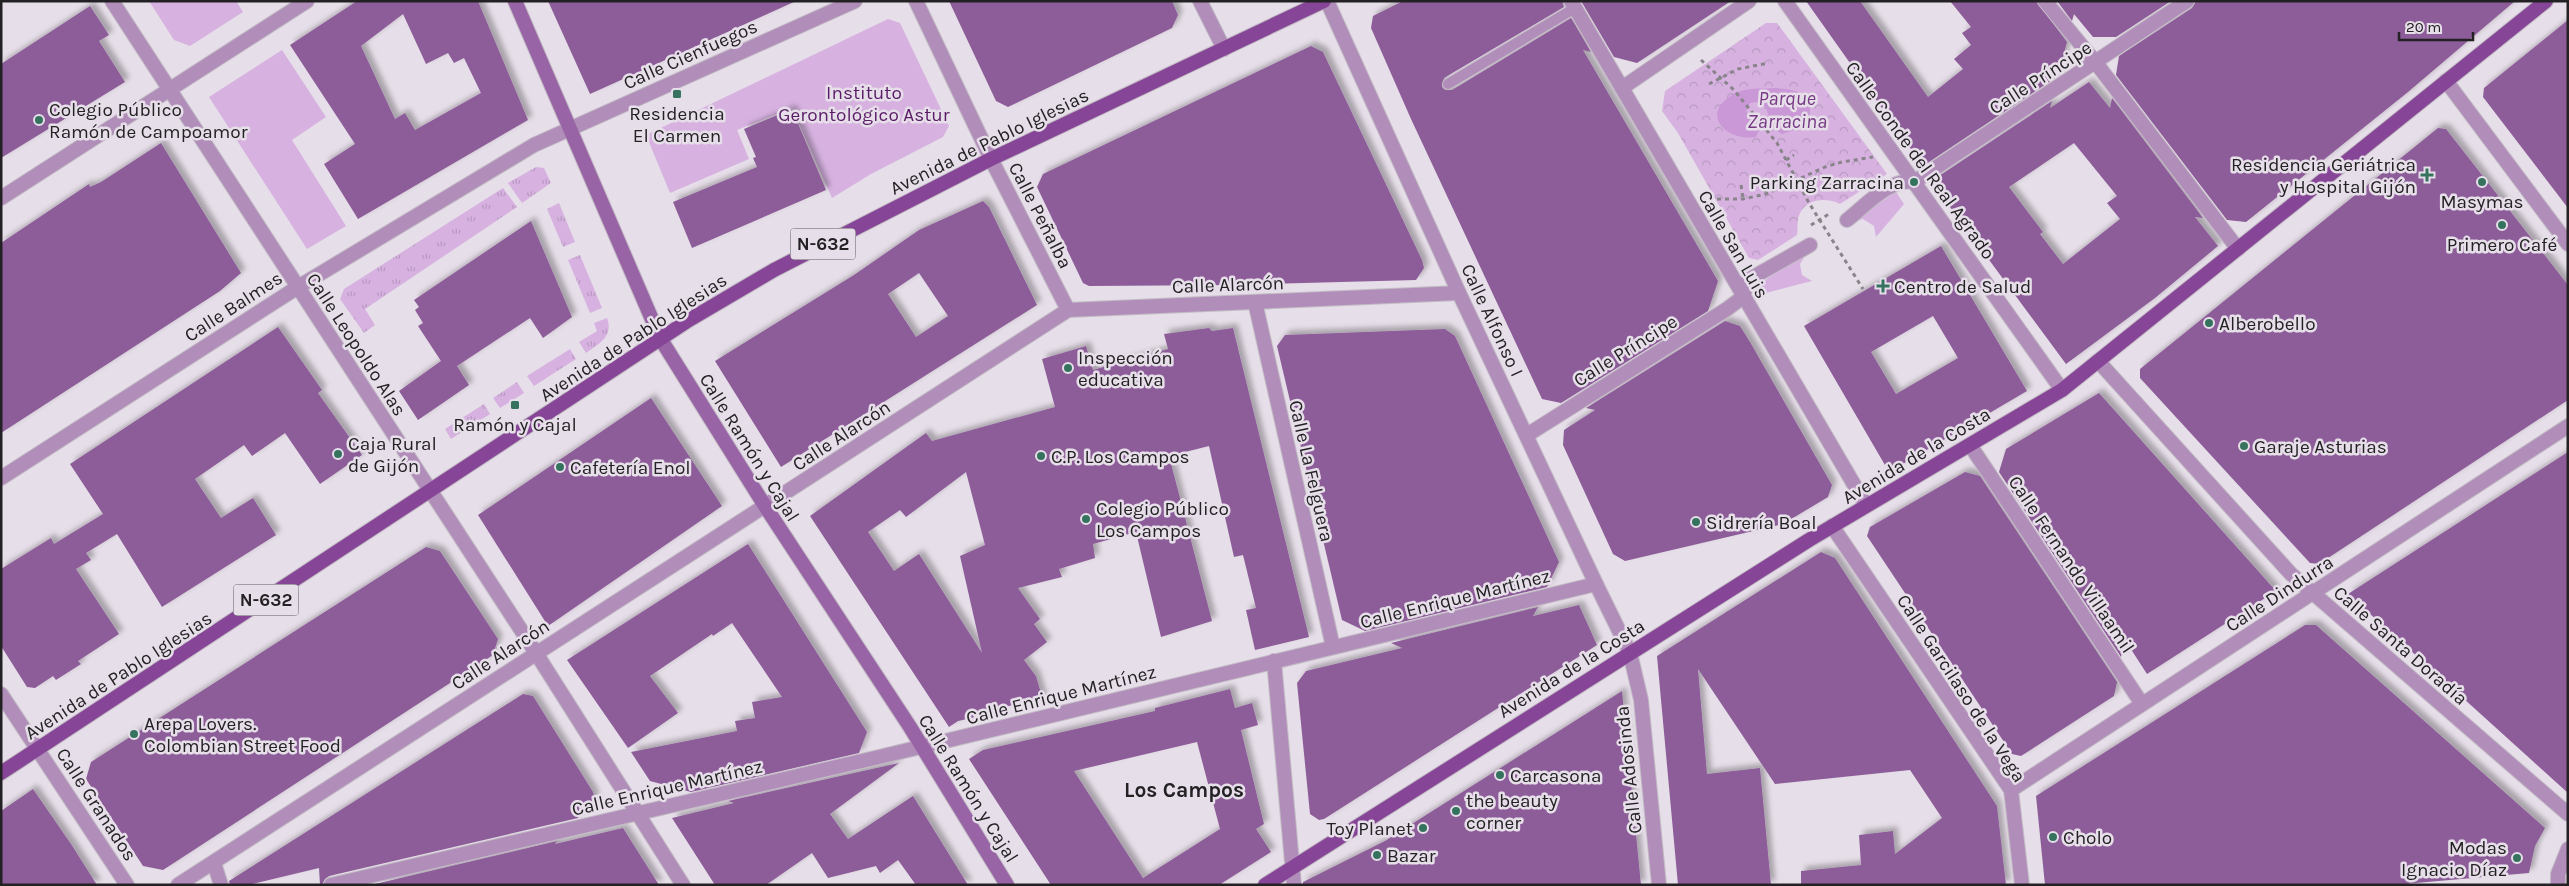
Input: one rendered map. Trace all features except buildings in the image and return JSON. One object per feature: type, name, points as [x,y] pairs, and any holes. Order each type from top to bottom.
[{"type":"main road","name":"Calle Ramón y Cajal","points":[[515,1],[660,338],[765,506],[922,746],[1007,885]]},
{"type":"main road","name":"Avenida de Pablo Iglesias","points":[[1,773],[431,492],[660,338],[774,270],[991,159],[1325,1]]},
{"type":"main road","name":"Avenida de la Costa","points":[[1264,885],[1832,526],[2062,390],[2546,1]]},
{"type":"street","name":"Calle Leopoldo Alas","points":[[112,1],[536,653],[683,885]]},
{"type":"street","points":[[1,198],[307,1]]},
{"type":"street","name":"Calle Cienfuegos","points":[[569,129],[855,1]]},
{"type":"street","name":"Calle Peñalba","points":[[916,1],[991,159],[1068,310]]},
{"type":"street","points":[[1200,1],[1224,49]]},
{"type":"street","name":"Calle Alfonso I","points":[[1325,1],[1596,584],[1630,653]]},
{"type":"street","points":[[1622,88],[1749,1]]},
{"type":"street","name":"Calle Conde del Real Agrado","points":[[1785,1],[2062,390]]},
{"type":"street","points":[[2045,1],[2096,63],[2238,249]]},
{"type":"street","name":"Calle Príncipe","points":[[1914,182],[2187,1]]},
{"type":"street","name":"Calle San Luis","points":[[1573,5],[1866,505]]},
{"type":"street","points":[[2446,81],[2568,244]]},
{"type":"street","name":"Calle Balmes","points":[[1,478],[298,286],[534,145],[569,129]]},
{"type":"street","points":[[1847,220],[1892,186],[1904,180],[1914,182]]},
{"type":"street","points":[[1743,297],[1748,280],[1810,245]]},
{"type":"street","name":"Calle Alarcón","points":[[178,885],[1068,310],[1460,293]]},
{"type":"street","name":"Calle Príncipe","points":[[1527,434],[1743,297]]},
{"type":"street","name":"Calle La Felguera","points":[[1255,302],[1333,647]]},
{"type":"street","name":"Calle Santa Doradía","points":[[2098,361],[2291,574],[2568,814]]},
{"type":"street","name":"Calle Dindurra","points":[[2011,790],[2568,426]]},
{"type":"street","name":"Calle Fernando Villaamil","points":[[1970,445],[2142,704]]},
{"type":"street","name":"Calle Garcilaso de la Vega","points":[[1832,526],[2011,790],[2022,885]]},
{"type":"street","name":"Calle Enrique Martínez","points":[[330,885],[922,746],[1596,584]]},
{"type":"street","name":"Calle Adosinda","points":[[1630,653],[1641,700],[1659,885]]},
{"type":"street","points":[[1274,661],[1294,885]]},
{"type":"street","name":"Calle Granados","points":[[1,694],[127,885]]},
{"type":"street","points":[[2558,885],[2558,874],[2568,849]]},
{"type":"street","points":[[214,863],[221,885]]},
{"type":"lane","points":[[1448,84],[1573,5]]},
{"type":"path","points":[[1701,60],[1721,77],[1750,107],[1777,143],[1819,220],[1863,289]]},
{"type":"path","points":[[1709,84],[1745,67],[1770,64]]},
{"type":"path","points":[[1708,199],[1743,199],[1766,194],[1834,164],[1874,157],[1879,154]]},
{"type":"path","points":[[1786,160],[1794,155]]},
{"type":"path","points":[[1761,181],[1766,194]]},
{"type":"path","points":[[1741,185],[1743,199]]},
{"type":"path","points":[[1804,231],[1836,210]]},
{"type":"green space","points":[[149,1],[236,1],[243,12],[190,46],[174,40]]},
{"type":"green space","name":"Instituto Gerontológico Astur","points":[[888,19],[900,23],[949,126],[943,137],[871,174],[832,198],[792,108],[737,130],[749,159],[670,193],[646,135]]},
{"type":"green space","points":[[1766,23],[1777,23],[1887,174],[1840,204],[1828,200],[1809,203],[1800,212],[1797,235],[1758,260],[1749,258],[1678,133],[1662,111],[1665,91]]},
{"type":"green space","points":[[282,50],[326,117],[292,140],[346,226],[307,249],[209,97]]},
{"type":"green space","points":[[536,167],[544,168],[551,183],[522,203],[508,183]]},
{"type":"green space","points":[[503,188],[517,207],[365,309],[375,325],[364,333],[340,299],[344,289]]},
{"type":"green space","points":[[1896,192],[1904,204],[1876,237],[1874,226],[1863,219],[1851,222]]},
{"type":"green space","points":[[559,203],[575,242],[563,247],[547,209]]},
{"type":"green space","points":[[1807,253],[1800,264],[1802,275],[1812,281],[1766,293],[1759,284]]},
{"type":"green space","points":[[580,255],[602,308],[590,313],[568,260]]},
{"type":"green space","points":[[607,318],[609,324],[607,335],[600,343],[586,353],[579,342],[597,331],[594,323]]},
{"type":"green space","points":[[570,349],[576,359],[534,386],[527,376]]},
{"type":"green space","points":[[517,382],[524,393],[500,408],[493,398]]},
{"type":"green space","points":[[484,404],[490,414],[451,439],[445,429]]},
{"type":"water","name":"Parque Zarracina","points":[[1776,88],[1798,92],[1808,99],[1810,111],[1808,120],[1797,129],[1782,134],[1778,132],[1771,123],[1766,108],[1756,102],[1750,103],[1746,111],[1760,128],[1756,137],[1735,135],[1726,131],[1720,125],[1717,117],[1718,109],[1734,94],[1749,89]]},
{"type":"place","name":"Residencia El Carmen","points":[[677,94]]},
{"type":"place","name":"Colegio Público Ramón de Campoamor","points":[[39,120]]},
{"type":"place","name":"Residencia Geriátrica y Hospital Gijón","points":[[2427,175]]},
{"type":"place","name":"Parking Zarracina","points":[[1914,182]]},
{"type":"place","name":"Masymas","points":[[2482,182]]},
{"type":"place","name":"Primero Café","points":[[2502,225]]},
{"type":"place","name":"Centro de Salud","points":[[1883,286]]},
{"type":"place","name":"Alberobello","points":[[2209,323]]},
{"type":"place","name":"Inspección educativa","points":[[1068,368]]},
{"type":"place","name":"Ramón y Cajal","points":[[515,405]]},
{"type":"place","name":"Garaje Asturias","points":[[2244,446]]},
{"type":"place","name":"Caja Rural de Gijón","points":[[338,454]]},
{"type":"place","name":"C.P. Los Campos","points":[[1041,456]]},
{"type":"place","name":"Cafetería Enol","points":[[560,467]]},
{"type":"place","name":"Colegio Público Los Campos","points":[[1086,519]]},
{"type":"place","name":"Sidrería Boal","points":[[1696,522]]},
{"type":"place","name":"Arepa Lovers. Colombian Street Food","points":[[134,734]]},
{"type":"place","name":"Carcasona","points":[[1500,775]]},
{"type":"place","name":"the beauty corner","points":[[1456,811]]},
{"type":"place","name":"Toy Planet","points":[[1423,828]]},
{"type":"place","name":"Cholo","points":[[2053,837]]},
{"type":"place","name":"Bazar","points":[[1377,855]]},
{"type":"place","name":"Modas Ignacio Díaz","points":[[2517,858]]},
{"type":"district","name":"Los Campos","points":[[1184,790]]}]
